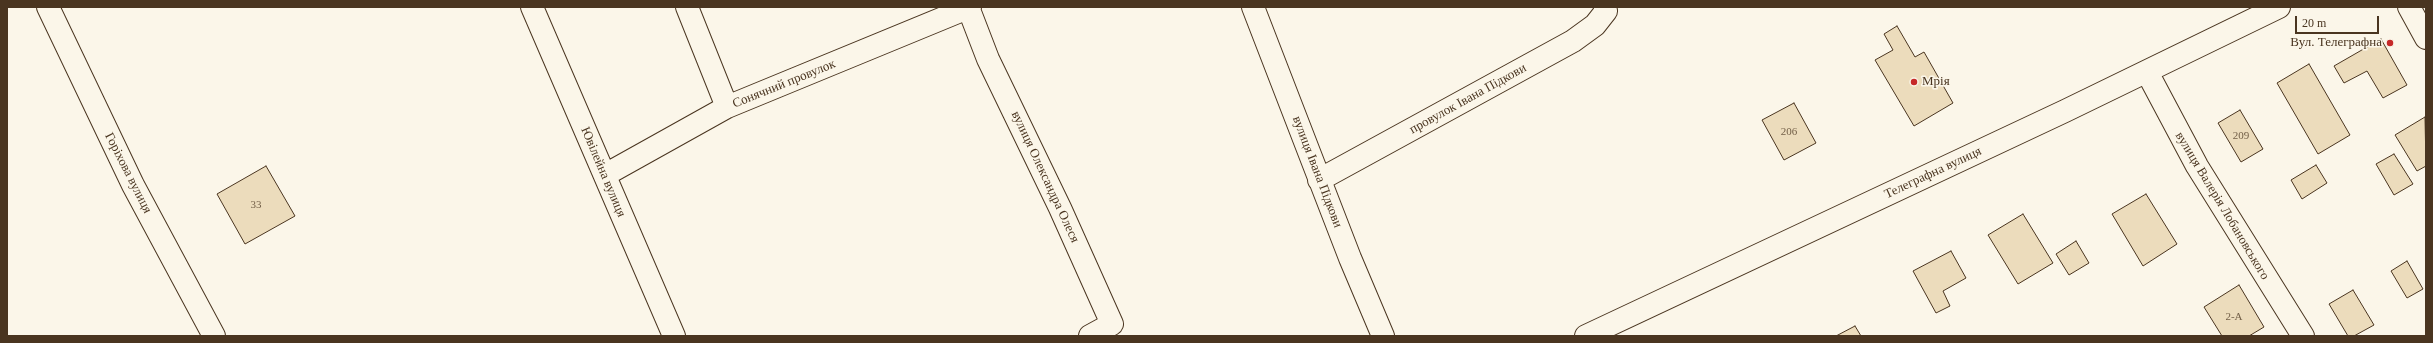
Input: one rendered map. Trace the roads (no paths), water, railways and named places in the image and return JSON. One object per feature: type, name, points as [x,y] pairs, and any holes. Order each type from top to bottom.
[{"type":"street","name":"Горіхова вулиця","points":[[48,7],[133,185],[214,336]]},
{"type":"street","name":"Ювілейна вулиця","points":[[532,7],[674,336]]},
{"type":"street","points":[[687,7],[727,107]]},
{"type":"street","name":"Сонячний провулок","points":[[605,175],[727,107],[969,7]]},
{"type":"street","name":"вулиця Олександра Олеся","points":[[969,7],[988,59],[1060,208],[1112,324],[1090,336]]},
{"type":"street","name":"вулиця Івана Підкови","points":[[1253,7],[1319,180],[1383,336]]},
{"type":"street","name":"провулок Івана Підкови","points":[[1319,180],[1573,41],[1594,25],[1606,12],[1605,7]]},
{"type":"street","name":"Телеграфна вулиця","points":[[1586,336],[2147,72],[2279,7]]},
{"type":"street","points":[[2409,7],[2426,38]]},
{"type":"street","name":"вулиця Валерія Лобановського","points":[[2147,72],[2164,108],[2204,179],[2303,336]]},
{"type":"place","name":"Вул. Телеграфна","points":[[2390,43]]},
{"type":"place","name":"Мрія","points":[[1914,82]]}]
